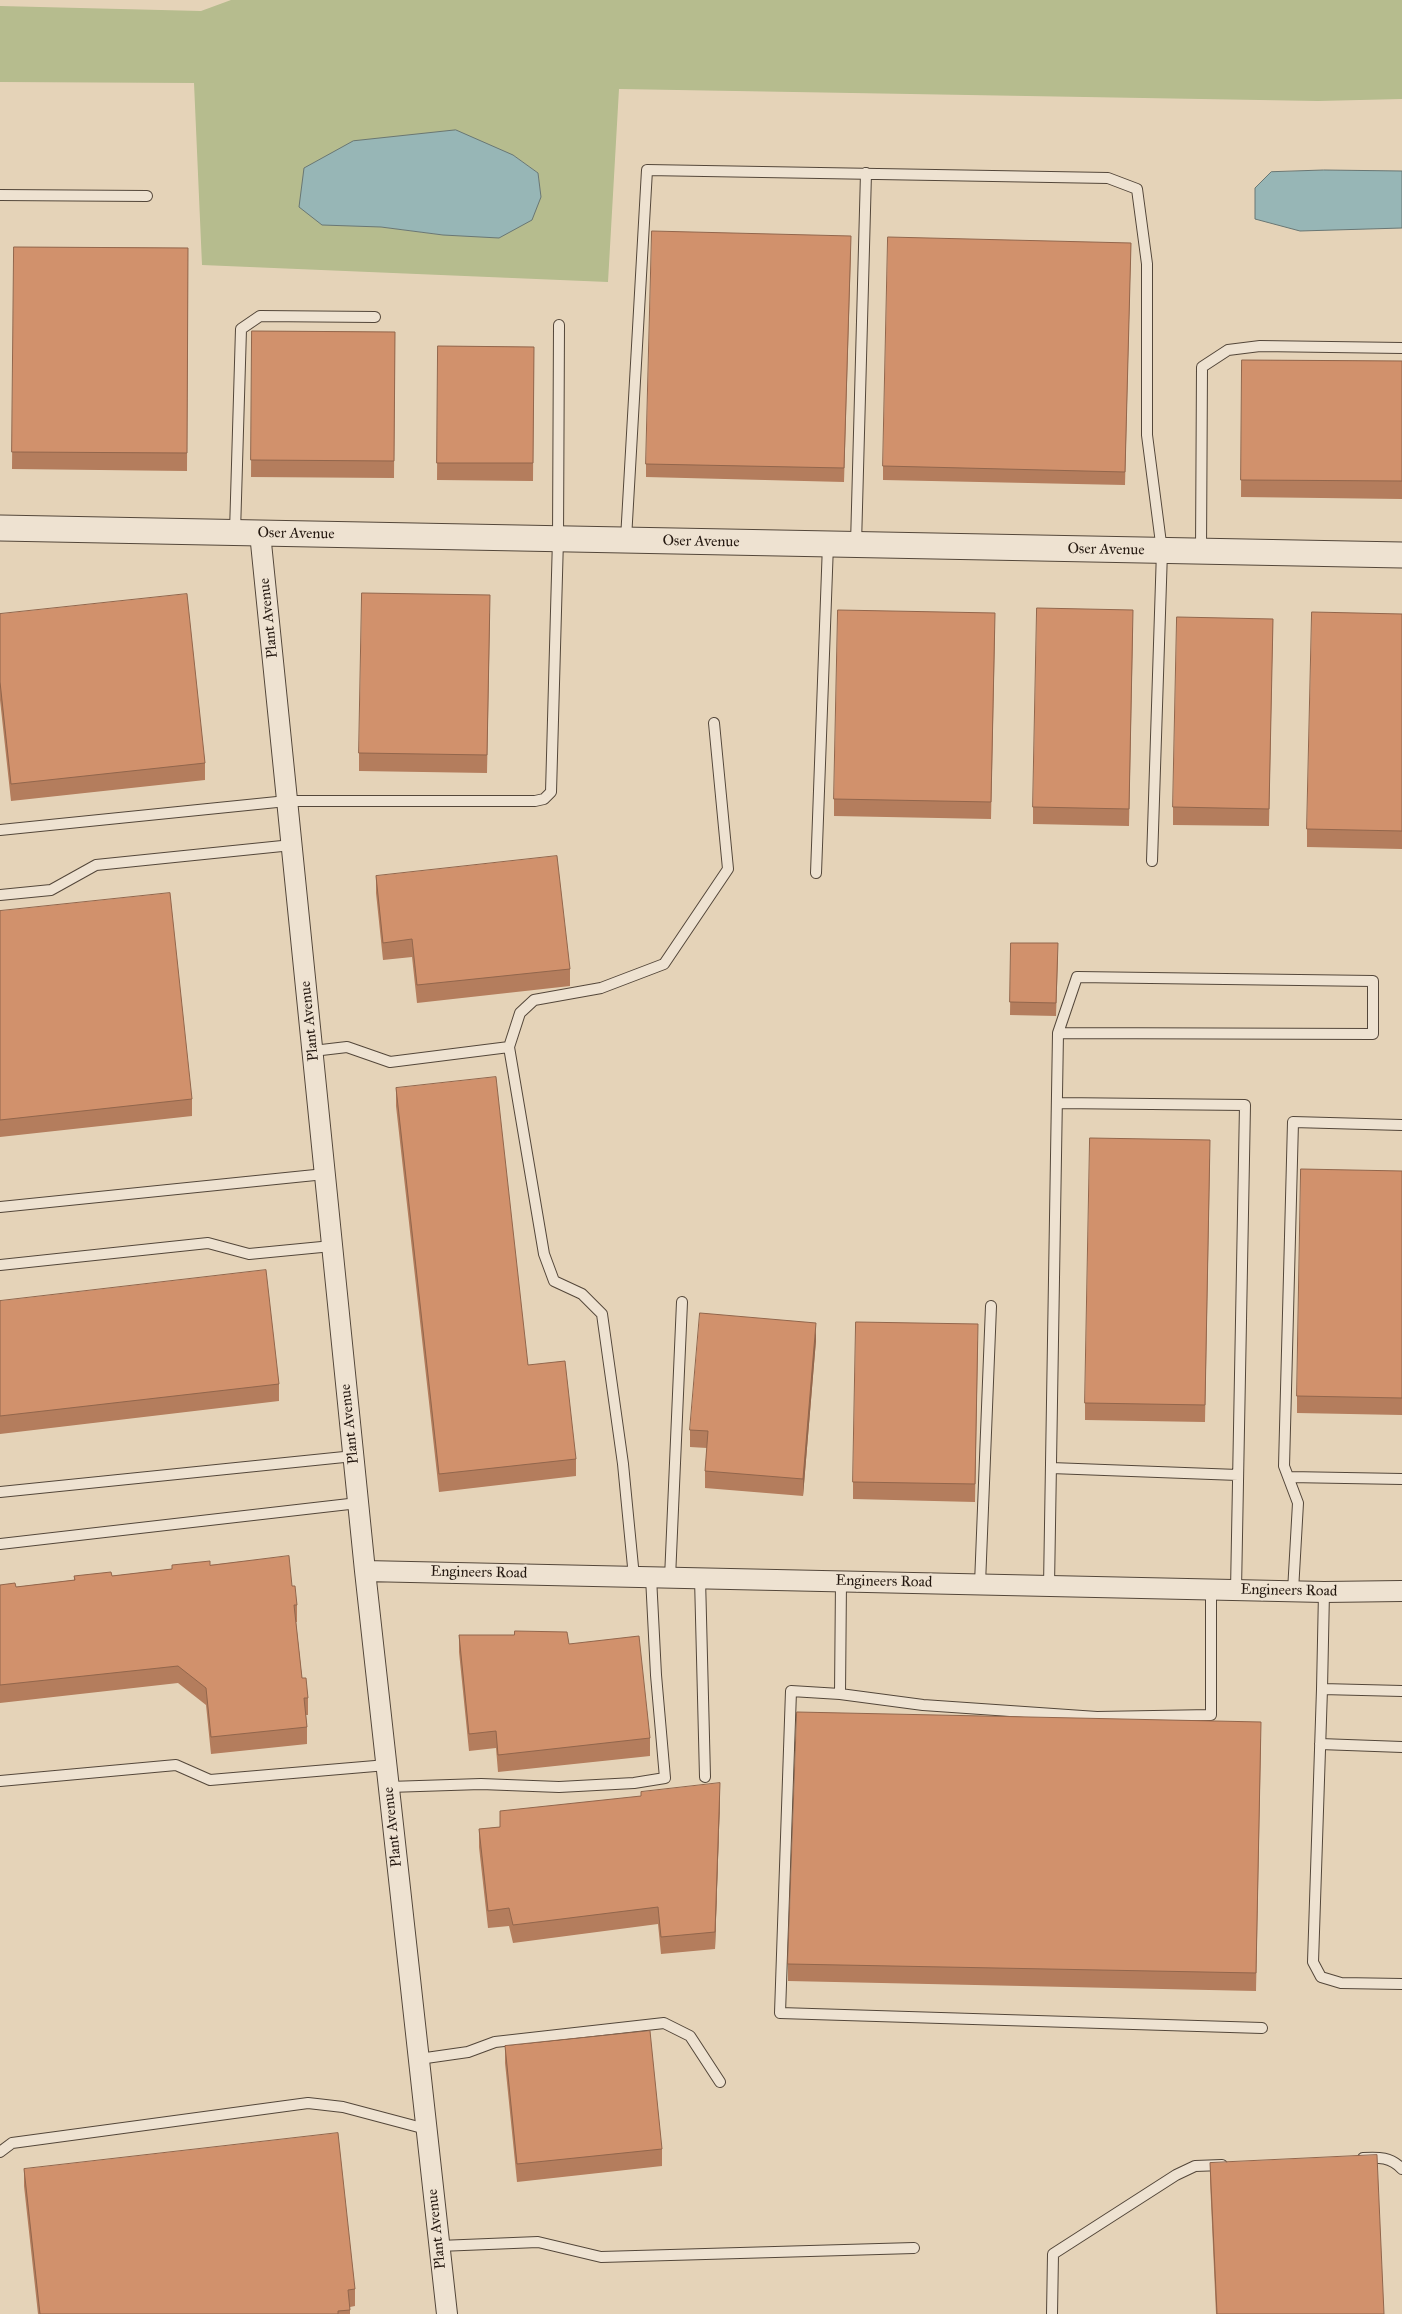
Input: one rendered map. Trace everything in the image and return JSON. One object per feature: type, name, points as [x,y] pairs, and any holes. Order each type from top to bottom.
[{"type":"street","name":"Oser Avenue","points":[[0,528],[1402,556]]},
{"type":"street","name":"Plant Avenue","points":[[260,533],[365,1571],[447,2314]]},
{"type":"street","name":"Engineers Road","points":[[365,1571],[1324,1592],[1402,1591]]},
{"type":"lane","points":[[626,540],[647,170],[1108,178],[1137,189],[1147,264],[1147,435],[1162,551],[1152,861]]},
{"type":"lane","points":[[856,545],[866,173]]},
{"type":"lane","points":[[0,195],[147,196]]},
{"type":"lane","points":[[235,533],[241,329],[260,316],[375,317]]},
{"type":"lane","points":[[0,830],[287,801],[535,801],[544,799],[551,792],[558,539],[559,325]]},
{"type":"lane","points":[[1200,552],[1202,367],[1228,350],[1260,346],[1402,348]]},
{"type":"lane","points":[[816,873],[828,544]]},
{"type":"lane","points":[[652,1577],[623,1464],[602,1314],[582,1294],[554,1281],[544,1254],[509,1047],[520,1014],[534,1000],[601,988],[664,964],[728,869],[714,723]]},
{"type":"lane","points":[[0,895],[51,890],[96,864],[292,845]]},
{"type":"lane","points":[[1049,1586],[1058,1033],[1077,977],[1373,981],[1373,1034],[1058,1033]]},
{"type":"lane","points":[[312,1051],[348,1047],[390,1062],[509,1047]]},
{"type":"lane","points":[[1058,1103],[1245,1105],[1236,1590]]},
{"type":"lane","points":[[1293,1591],[1298,1503],[1284,1466],[1293,1122],[1402,1125]]},
{"type":"lane","points":[[0,1207],[325,1174]]},
{"type":"lane","points":[[0,1265],[208,1243],[249,1254],[332,1246]]},
{"type":"lane","points":[[389,1787],[481,1784],[559,1787],[634,1783],[665,1778],[656,1675],[652,1577],[682,1302]]},
{"type":"lane","points":[[980,1584],[991,1306]]},
{"type":"lane","points":[[0,1492],[354,1456]]},
{"type":"lane","points":[[1051,1468],[1238,1475]]},
{"type":"lane","points":[[1289,1477],[1402,1480]]},
{"type":"lane","points":[[0,1544],[358,1503]]},
{"type":"lane","points":[[700,1578],[705,1777]]},
{"type":"lane","points":[[840,1694],[841,1581]]},
{"type":"lane","points":[[1211,1589],[1210,1715],[1097,1717],[923,1706],[840,1694],[790,1691],[780,2013],[1262,2028]]},
{"type":"lane","points":[[1324,1592],[1313,1962],[1322,1977],[1341,1984],[1402,1984]]},
{"type":"lane","points":[[1322,1689],[1402,1691]]},
{"type":"lane","points":[[1320,1744],[1402,1746]]},
{"type":"lane","points":[[0,1781],[176,1765],[210,1780],[387,1764]]},
{"type":"lane","points":[[419,2059],[468,2052],[495,2042],[664,2023],[690,2036],[720,2082]]},
{"type":"lane","points":[[0,2152],[12,2143],[308,2103],[343,2107],[426,2129]]},
{"type":"lane","points":[[1348,2159],[1377,2157],[1394,2160],[1402,2169]]},
{"type":"lane","points":[[1052,2314],[1053,2254],[1176,2175],[1195,2166],[1233,2164]]},
{"type":"lane","points":[[439,2246],[538,2242],[601,2257],[914,2248]]},
{"type":"green space","points":[[231,0],[1402,0],[1402,99],[1318,101],[619,89],[608,282],[202,265],[194,83],[0,82],[0,6],[201,11]],"holes":[[[513,155],[538,173],[541,197],[443,235],[381,227]]]},
{"type":"water","points":[[456,130],[513,155],[538,173],[541,197],[532,220],[499,238],[443,235],[381,227],[322,225],[299,207],[304,168],[353,141]]},
{"type":"water","points":[[1324,170],[1402,171],[1402,228],[1300,231],[1255,219],[1255,188],[1271,172]]},
{"type":"building","points":[[652,231],[851,236],[844,468],[646,464]]},
{"type":"building","points":[[888,237],[1131,243],[1125,472],[883,466]]},
{"type":"building","points":[[14,247],[188,248],[187,453],[12,452]]},
{"type":"building","points":[[252,331],[395,332],[394,461],[251,460]]},
{"type":"building","points":[[438,346],[534,347],[533,463],[437,463]]},
{"type":"building","points":[[1242,360],[1402,361],[1402,481],[1241,480]]},
{"type":"building","points":[[362,593],[490,595],[487,755],[359,753]]},
{"type":"building","points":[[187,594],[205,763],[11,784],[0,682],[0,614]]},
{"type":"building","points":[[1037,608],[1133,610],[1129,809],[1033,807]]},
{"type":"building","points":[[838,610],[995,613],[991,802],[834,799]]},
{"type":"building","points":[[1312,612],[1402,614],[1402,831],[1307,829]]},
{"type":"building","points":[[1177,617],[1273,619],[1269,809],[1173,807]]},
{"type":"building","points":[[557,856],[570,969],[417,985],[412,939],[383,943],[376,876]]},
{"type":"building","points":[[170,893],[192,1099],[0,1120],[0,911]]},
{"type":"building","points":[[1011,943],[1058,943],[1056,1003],[1010,1002]]},
{"type":"building","points":[[496,1077],[528,1365],[565,1361],[576,1459],[439,1474],[396,1088]]},
{"type":"building","points":[[1090,1138],[1210,1140],[1205,1405],[1085,1403]]},
{"type":"building","points":[[1301,1169],[1402,1171],[1402,1398],[1297,1396]]},
{"type":"building","points":[[266,1270],[279,1384],[0,1416],[0,1301]]},
{"type":"building","points":[[700,1313],[816,1323],[803,1479],[705,1471],[708,1431],[690,1430]]},
{"type":"building","points":[[856,1322],[978,1324],[975,1484],[853,1482]]},
{"type":"building","points":[[289,1556],[292,1586],[295,1586],[297,1605],[294,1605],[302,1678],[306,1678],[308,1698],[304,1698],[307,1727],[211,1737],[206,1688],[178,1666],[0,1685],[0,1585],[15,1583],[16,1587],[75,1580],[74,1576],[111,1572],[112,1576],[172,1569],[172,1565],[210,1561],[210,1565]]},
{"type":"building","points":[[515,1631],[567,1632],[569,1644],[639,1636],[650,1738],[498,1755],[496,1731],[469,1734],[459,1635],[514,1635]]},
{"type":"building","points":[[797,1712],[1261,1722],[1256,1973],[788,1964]]},
{"type":"building","points":[[720,1783],[715,1932],[661,1937],[658,1907],[513,1925],[509,1908],[488,1911],[479,1829],[500,1827],[500,1811],[641,1796],[641,1792]]},
{"type":"building","points":[[650,2031],[662,2149],[517,2164],[505,2046]]},
{"type":"building","points":[[338,2133],[355,2289],[348,2290],[350,2310],[338,2311],[338,2314],[40,2314],[24,2169]]},
{"type":"building","points":[[1377,2155],[1384,2314],[1217,2314],[1210,2163]]}]
